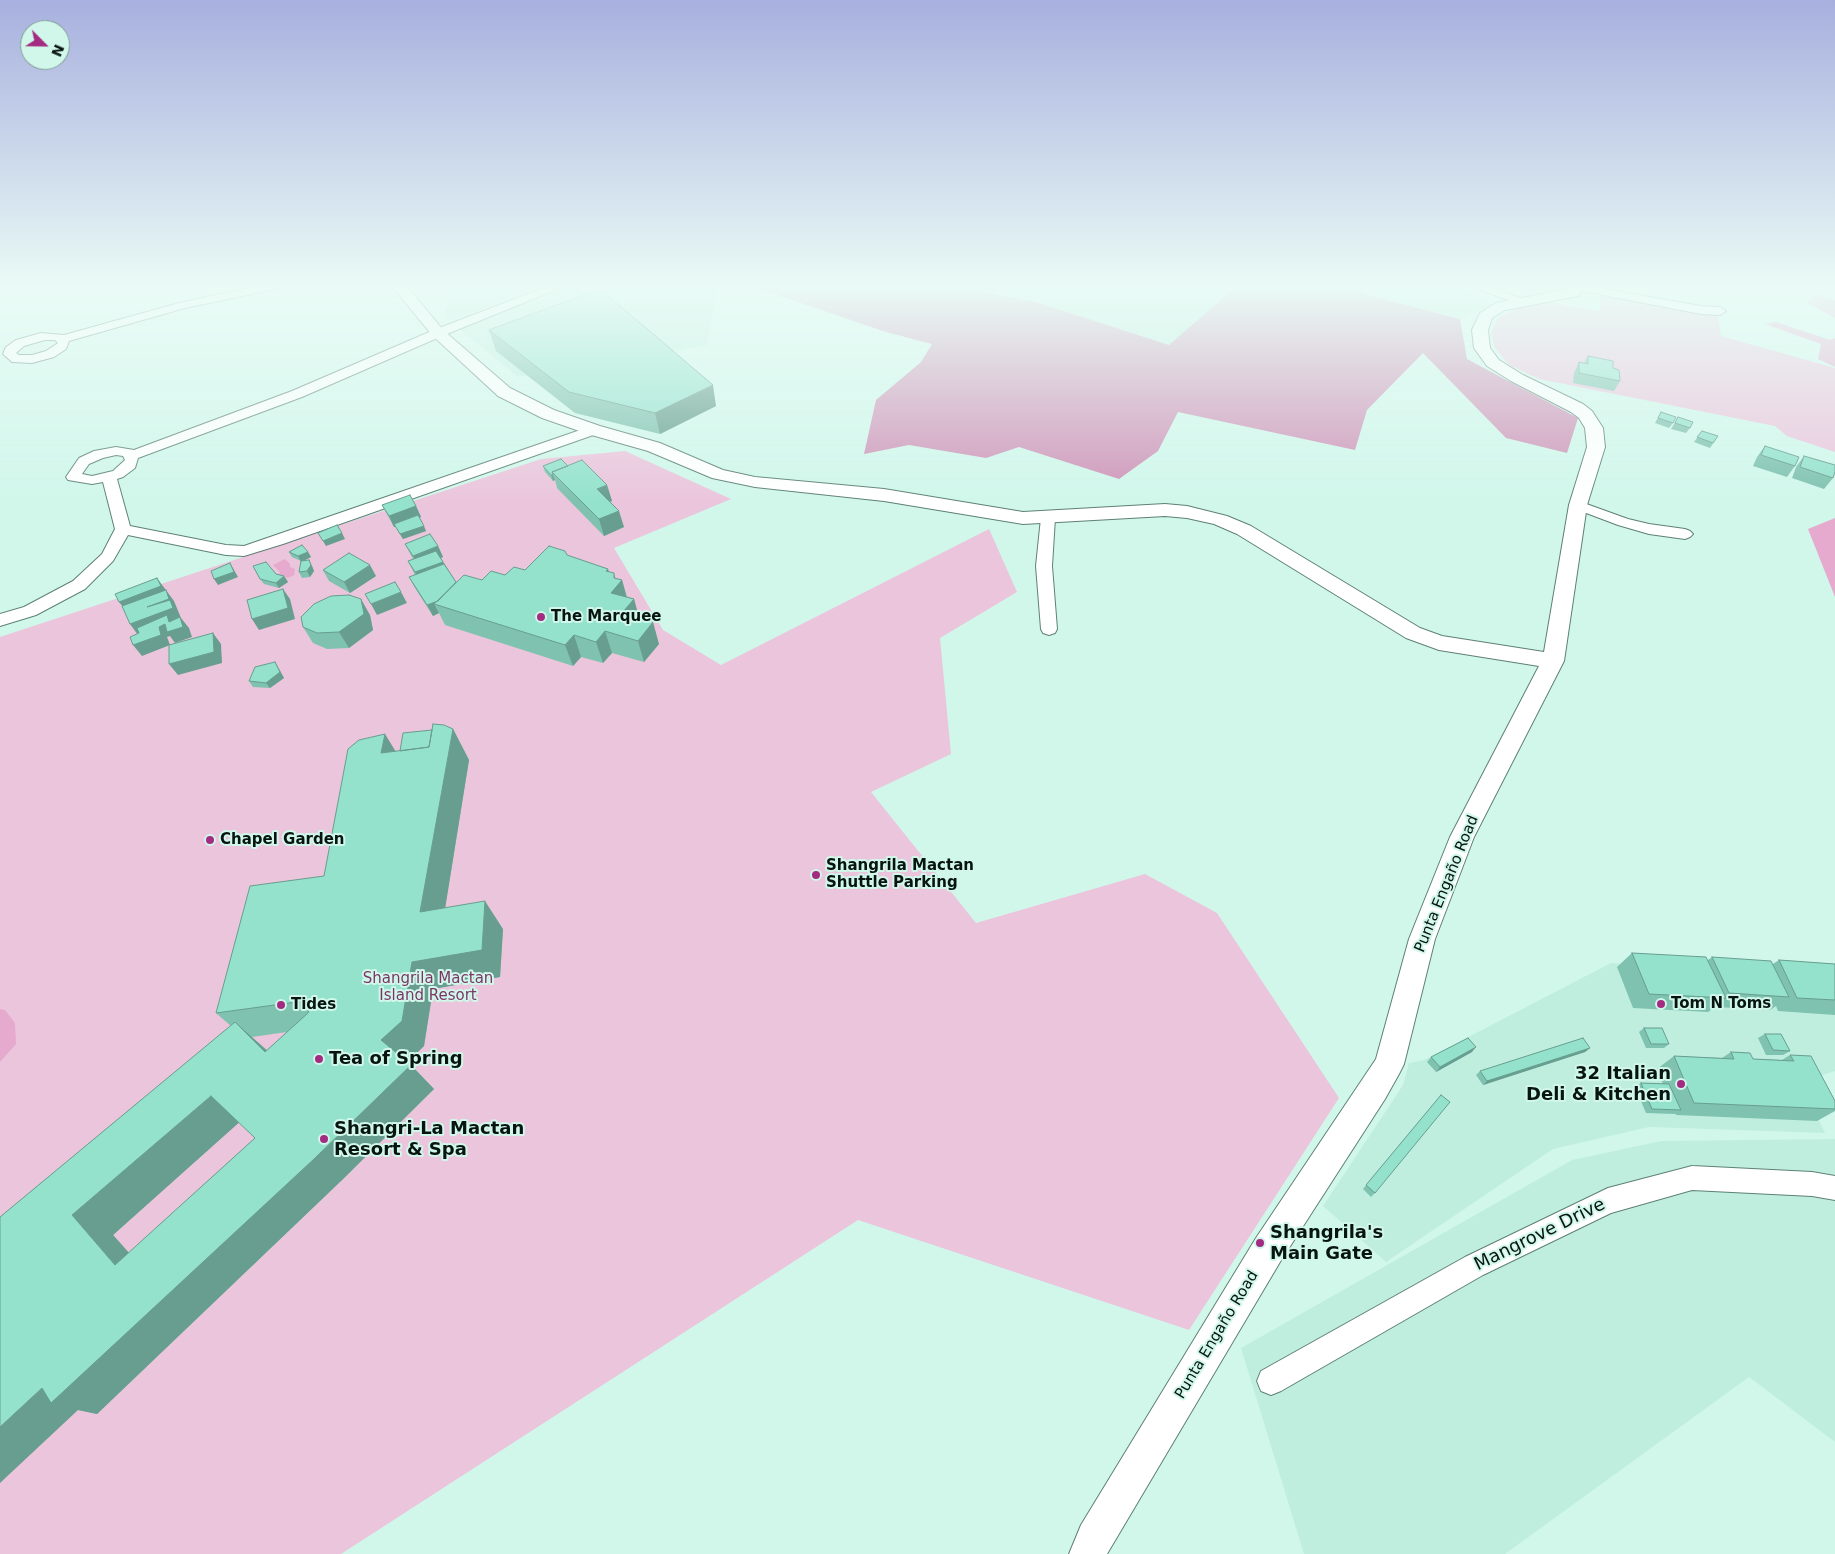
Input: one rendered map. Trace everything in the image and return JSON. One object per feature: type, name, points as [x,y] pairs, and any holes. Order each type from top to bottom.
[{"type":"street","points":[[132,456],[296,394],[383,357]]},
{"type":"street","points":[[464,357],[504,392],[548,414],[594,430],[654,447],[718,474],[755,482],[884,495],[1023,518],[1165,510],[1188,512],[1220,520],[1244,530],[1413,633],[1439,643],[1553,661]]},
{"type":"street","name":"Punta Engaño Road","points":[[1088,1554],[1094,1538],[1268,1250],[1375,1089],[1389,1064],[1422,939],[1462,837],[1553,661],[1578,505],[1596,447],[1594,428],[1586,415],[1577,408],[1517,378],[1493,363],[1488,357]]},
{"type":"street","points":[[123,530],[226,550],[244,550],[287,538],[594,430]]},
{"type":"street","points":[[116,451],[128,453],[132,456],[130,465],[125,470],[109,477],[92,480],[73,478],[84,461],[99,454],[116,451]]},
{"type":"street","points":[[0,620],[30,611],[79,585],[108,556],[123,530],[109,477]]},
{"type":"street","points":[[1578,505],[1623,522],[1650,529],[1685,534]]},
{"type":"street","points":[[1048,518],[1044,566],[1050,629]]},
{"type":"street","name":"Mangrove Drive","points":[[1271,1381],[1474,1266],[1608,1201],[1692,1178],[1812,1184],[1835,1188]]},
{"type":"shaded area","points":[[493,357],[639,357],[518,377]]},
{"type":"shaded area","points":[[924,357],[1420,357],[1367,410],[1355,450],[1178,412],[1158,451],[1119,479],[1019,447],[986,458],[909,445],[864,454],[876,400],[921,362]]},
{"type":"shaded area","points":[[1426,357],[1467,357],[1467,359],[1578,418],[1567,453],[1506,438]]},
{"type":"shaded area","points":[[1818,357],[1835,357],[1835,367],[1818,359]]},
{"type":"shaded area","points":[[1835,518],[1835,597],[1808,529]]},
{"type":"shaded area","points":[[285,559],[290,564],[290,567],[295,569],[294,575],[288,578],[279,575],[280,572],[273,565]]},
{"type":"shaded area","points":[[1611,963],[1835,978],[1835,1071],[1801,1082],[1825,1133],[1649,1127],[1553,1149],[1386,1262],[1323,1206],[1403,1085],[1409,1063],[1424,1060]]},
{"type":"shaded area","points":[[0,1009],[5,1010],[15,1023],[16,1044],[0,1062]]},
{"type":"shaded area","points":[[1835,1139],[1835,1442],[1749,1377],[1505,1554],[1304,1554],[1241,1348],[1572,1160],[1661,1141]]},
{"type":"green space","points":[[1502,357],[1794,357],[1835,368],[1835,452],[1787,436],[1775,426],[1539,379],[1509,365]]},
{"type":"green space","name":"Shangrila Mactan Island Resort","points":[[625,451],[731,499],[614,548],[663,630],[721,665],[989,529],[1017,592],[940,638],[951,754],[871,792],[976,923],[1145,874],[1217,913],[1339,1098],[1189,1330],[858,1220],[341,1554],[0,1554],[0,637],[541,459]]},
{"type":"building","points":[[523,357],[679,357],[713,385],[655,413],[569,392]]},
{"type":"building","points":[[1588,357],[1613,361],[1613,368],[1619,370],[1620,381],[1579,373],[1579,362],[1588,364]]},
{"type":"building","points":[[1661,412],[1676,417],[1673,423],[1658,418]]},
{"type":"building","points":[[1678,417],[1693,422],[1690,428],[1675,423]]},
{"type":"building","points":[[1702,431],[1718,436],[1713,443],[1697,437]]},
{"type":"building","points":[[1765,446],[1799,457],[1795,466],[1761,455]]},
{"type":"building","points":[[1804,456],[1835,465],[1833,478],[1800,467]]},
{"type":"building","points":[[561,459],[568,466],[552,472],[553,475],[543,466]]},
{"type":"building","points":[[582,460],[607,485],[597,489],[619,511],[599,519],[552,472]]},
{"type":"building","points":[[410,495],[416,506],[389,516],[382,505]]},
{"type":"building","points":[[418,515],[424,526],[400,534],[394,524]]},
{"type":"building","points":[[337,525],[342,533],[323,541],[318,533]]},
{"type":"building","points":[[430,534],[438,546],[413,556],[405,544]]},
{"type":"building","points":[[302,545],[308,552],[298,556],[289,552]]},
{"type":"building","name":"The Marquee","points":[[549,546],[565,551],[567,555],[608,569],[606,571],[614,573],[614,578],[622,580],[611,593],[634,599],[622,613],[653,622],[638,641],[605,631],[596,642],[574,635],[565,645],[434,604],[464,575],[482,580],[491,571],[505,575],[514,567],[525,570]]},
{"type":"building","points":[[436,551],[443,562],[415,572],[408,561]]},
{"type":"building","points":[[349,553],[370,565],[344,582],[323,570]]},
{"type":"building","points":[[309,560],[311,565],[307,571],[299,572],[301,561]]},
{"type":"building","points":[[266,562],[276,574],[284,576],[276,583],[260,579],[253,566]]},
{"type":"building","points":[[230,563],[234,572],[214,579],[211,571]]},
{"type":"building","points":[[444,564],[456,582],[438,601],[427,605],[409,577]]},
{"type":"building","points":[[157,578],[161,586],[119,602],[115,594]]},
{"type":"building","points":[[395,582],[401,592],[371,604],[365,594]]},
{"type":"building","points":[[283,589],[288,608],[252,619],[247,600]]},
{"type":"building","points":[[166,590],[169,599],[147,607],[170,600],[173,608],[130,624],[122,606]]},
{"type":"building","points":[[349,595],[361,599],[364,614],[339,632],[317,633],[303,627],[301,617],[314,604],[331,596]]},
{"type":"building","points":[[167,615],[169,622],[180,617],[183,627],[167,632],[165,624],[159,627],[161,635],[133,645],[130,637],[139,633],[137,628]]},
{"type":"building","points":[[213,633],[214,652],[169,664],[169,645]]},
{"type":"building","points":[[275,662],[280,672],[266,683],[249,681],[255,667]]},
{"type":"building","name":"Shangri-La Mactan Resort & Spa","points":[[433,724],[444,725],[453,729],[420,912],[485,901],[482,950],[412,962],[402,1021],[381,1040],[411,1065],[314,1159],[51,1403],[42,1388],[0,1427],[0,1217],[235,1022],[265,1052],[308,1013],[311,1000],[216,1013],[250,886],[324,876],[348,749],[359,740],[385,734],[381,753],[429,747]],"holes":[[[211,1096],[255,1138],[115,1265],[72,1215]]]},
{"type":"building","points":[[432,730],[429,747],[400,751],[403,733]]},
{"type":"building","points":[[1632,953],[1706,957],[1726,998],[1649,994]]},
{"type":"building","points":[[1712,957],[1771,961],[1789,997],[1729,993]]},
{"type":"building","points":[[1779,960],[1835,964],[1835,1000],[1797,998]]},
{"type":"building","points":[[1644,1028],[1662,1028],[1669,1044],[1651,1044]]},
{"type":"building","points":[[1765,1034],[1781,1034],[1790,1051],[1773,1050]]},
{"type":"building","points":[[1468,1038],[1476,1047],[1440,1067],[1431,1057]]},
{"type":"building","points":[[1583,1038],[1590,1048],[1487,1081],[1480,1071]]},
{"type":"building","points":[[1731,1052],[1750,1053],[1753,1059],[1794,1061],[1790,1055],[1811,1056],[1835,1101],[1835,1109],[1694,1103],[1674,1056],[1734,1059]]},
{"type":"building","points":[[1641,1083],[1669,1084],[1681,1110],[1652,1109]]},
{"type":"building","points":[[1441,1095],[1450,1102],[1375,1193],[1366,1185]]},
{"type":"place","name":"The Marquee","points":[[541,617]]},
{"type":"place","name":"Chapel Garden","points":[[210,840]]},
{"type":"place","name":"Shangrila Mactan Shuttle Parking","points":[[816,875]]},
{"type":"place","name":"Tom N Toms","points":[[1661,1004]]},
{"type":"place","name":"Tides","points":[[281,1005]]},
{"type":"place","name":"Tea of Spring","points":[[319,1059]]},
{"type":"place","name":"32 Italian Deli & Kitchen","points":[[1681,1084]]},
{"type":"place","name":"Shangri-La Mactan Resort & Spa","points":[[324,1139]]},
{"type":"place","name":"Shangrila's Main Gate","points":[[1260,1243]]}]
